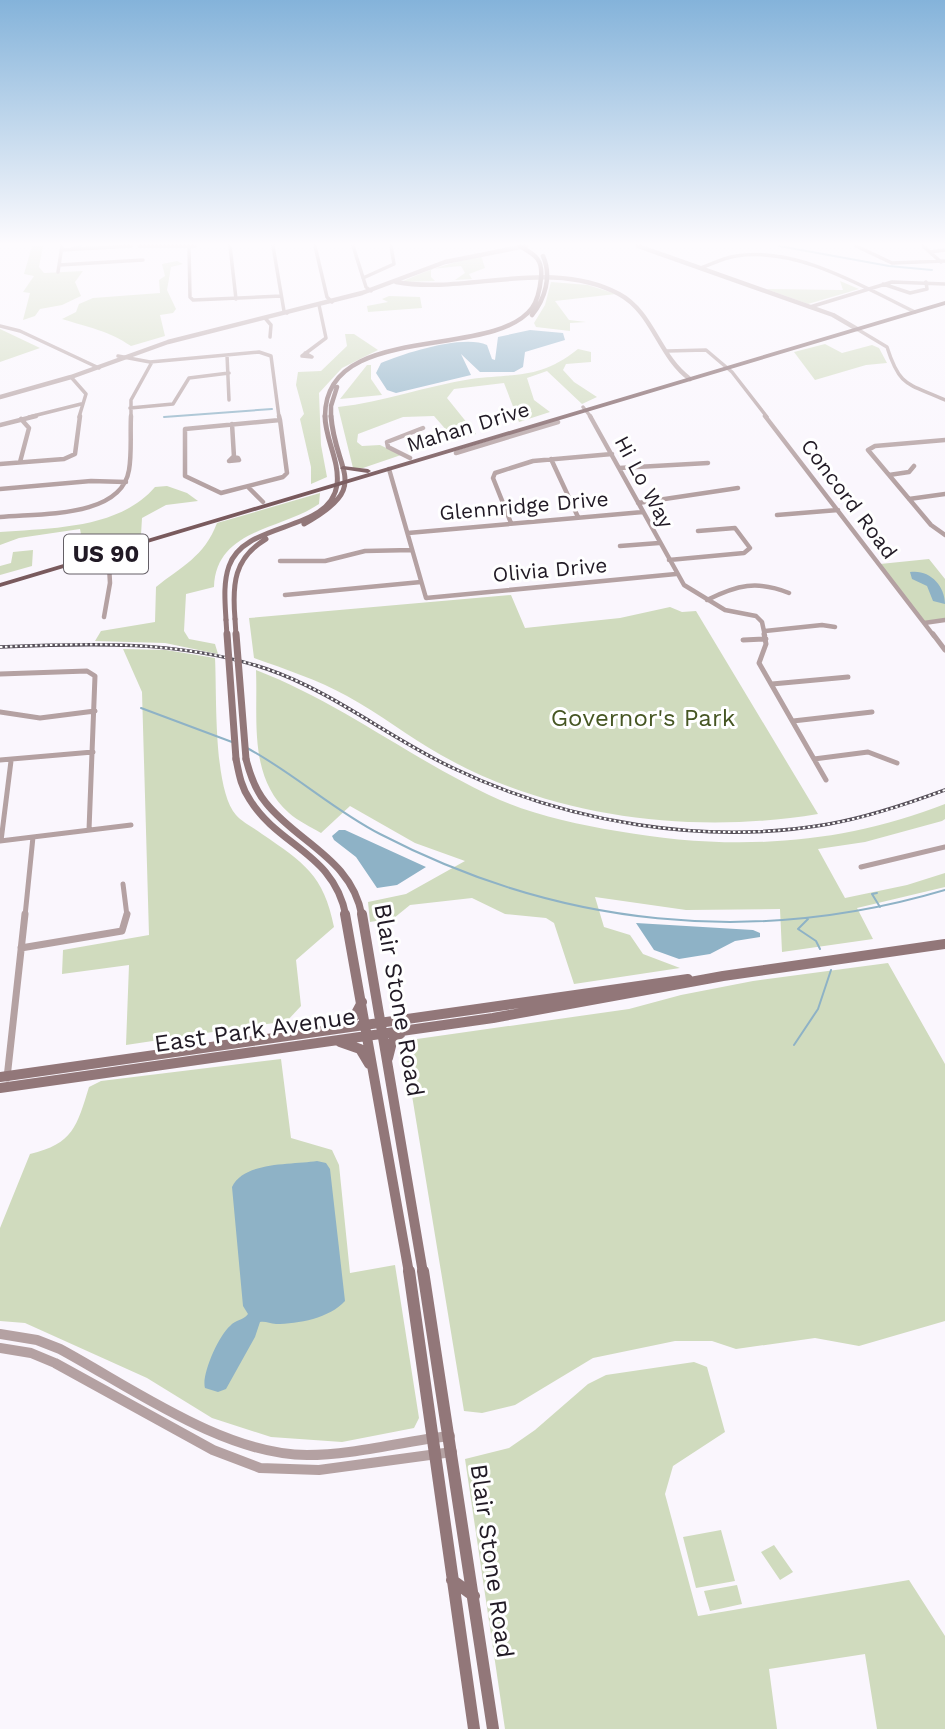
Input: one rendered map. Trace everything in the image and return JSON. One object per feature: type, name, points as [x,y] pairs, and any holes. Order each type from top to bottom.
[{"type":"main road","name":"Blair Stone Road","points":[[341,481],[324,408],[326,395],[337,379],[358,363],[387,351],[499,327]]},
{"type":"main road","name":"Blair Stone Road","points":[[474,1729],[386,1133],[342,895],[335,880],[316,856],[266,821],[251,806],[239,784],[224,594],[228,565],[236,553],[260,539],[324,511],[335,494],[343,468],[330,410],[333,393],[345,377],[363,364],[398,350],[509,327]]},
{"type":"main road","name":"Mahan Drive","points":[[161,535],[263,502],[389,469],[859,327]]},
{"type":"main road","name":"Mahan Drive","points":[[0,585],[318,490],[410,458],[487,439]]},
{"type":"main road","points":[[343,468],[368,471]]},
{"type":"main road","points":[[324,511],[341,499],[341,481]]},
{"type":"main road","points":[[318,490],[335,494]]},
{"type":"main road","name":"Blair Stone Road","points":[[260,539],[236,564],[233,593],[250,781],[266,807],[322,849],[344,871],[356,894],[365,933],[380,1034],[401,1130],[453,1452],[493,1729]]},
{"type":"main road","name":"Mahan Drive","points":[[0,580],[47,569]]},
{"type":"main road","points":[[224,594],[233,593]]},
{"type":"main road","points":[[349,935],[365,933]]},
{"type":"main road","name":"East Park Avenue","points":[[3,1088],[402,1031],[569,1000],[945,944]]},
{"type":"main road","name":"East Park Avenue","points":[[3,1077],[378,1021],[569,1000]]},
{"type":"main road","points":[[344,1026],[352,1020],[362,1002]]},
{"type":"main road","points":[[387,1065],[392,1042],[402,1031]]},
{"type":"main road","points":[[333,1041],[359,1049],[372,1068]]},
{"type":"main road","points":[[386,1133],[401,1130]]},
{"type":"main road","points":[[452,1580],[474,1596]]},
{"type":"street","points":[[3,327],[20,331],[97,367]]},
{"type":"street","points":[[0,396],[71,377],[182,336],[222,327]]},
{"type":"street","points":[[182,336],[225,327]]},
{"type":"street","points":[[270,337],[271,327]]},
{"type":"street","points":[[305,353],[326,338],[324,327]]},
{"type":"street","points":[[651,327],[687,378]]},
{"type":"street","points":[[852,327],[887,347],[895,373],[901,380],[945,400]]},
{"type":"street","points":[[667,351],[706,350],[725,366]]},
{"type":"street","points":[[120,357],[152,362],[266,353],[271,356],[280,420],[286,475],[219,493],[186,477],[184,431],[187,428],[280,420]]},
{"type":"street","points":[[227,355],[229,400]]},
{"type":"street","points":[[0,517],[100,506],[126,482],[129,472],[132,396],[152,362]]},
{"type":"street","name":"Concord Road","points":[[725,366],[945,650]]},
{"type":"street","points":[[0,396],[97,367]]},
{"type":"street","points":[[130,408],[173,404],[189,378],[229,373]]},
{"type":"street","points":[[0,464],[64,459],[75,454],[81,404],[86,394],[71,377]]},
{"type":"street","points":[[0,425],[81,404]]},
{"type":"street","name":"Hi Lo Way","points":[[585,408],[684,585],[728,612],[756,617],[765,631]]},
{"type":"street","points":[[20,462],[29,428],[21,419]]},
{"type":"street","points":[[521,429],[558,422]]},
{"type":"street","points":[[232,424],[234,457]]},
{"type":"street","points":[[410,458],[388,447],[387,442],[423,428]]},
{"type":"street","points":[[456,453],[487,439]]},
{"type":"street","points":[[945,441],[868,448],[934,528],[945,535]]},
{"type":"street","points":[[511,523],[493,478],[495,473],[533,461],[611,454]]},
{"type":"street","points":[[551,459],[578,517]]},
{"type":"street","points":[[619,468],[708,463]]},
{"type":"street","points":[[888,475],[909,472],[915,466]]},
{"type":"street","points":[[285,595],[421,582],[389,469]]},
{"type":"street","points":[[0,489],[91,481],[126,482]]},
{"type":"street","points":[[248,487],[263,502]]},
{"type":"street","points":[[638,503],[738,488]]},
{"type":"street","points":[[909,499],[945,494]]},
{"type":"street","points":[[777,515],[838,510]]},
{"type":"street","name":"Glennridge Drive","points":[[408,533],[643,512]]},
{"type":"street","points":[[669,560],[744,553],[750,548],[735,528],[698,531]]},
{"type":"street","points":[[620,546],[659,543]]},
{"type":"street","points":[[104,617],[108,612],[110,550]]},
{"type":"street","points":[[280,561],[325,561],[365,551],[412,550]]},
{"type":"street","name":"Olivia Drive","points":[[421,582],[426,598],[677,574]]},
{"type":"street","points":[[707,600],[745,583],[763,583],[789,593]]},
{"type":"street","points":[[924,623],[945,620]]},
{"type":"street","points":[[826,780],[758,663],[766,639],[765,631],[822,625],[835,627]]},
{"type":"street","points":[[743,640],[766,639]]},
{"type":"street","points":[[0,674],[93,673],[96,683],[89,830]]},
{"type":"street","points":[[772,684],[848,677]]},
{"type":"street","points":[[0,712],[40,718],[95,712]]},
{"type":"street","points":[[793,721],[872,712]]},
{"type":"street","points":[[0,760],[93,752]]},
{"type":"street","points":[[814,759],[873,752],[886,755],[897,763]]},
{"type":"street","points":[[11,761],[1,841],[131,825]]},
{"type":"street","points":[[3,1088],[33,837]]},
{"type":"street","points":[[861,867],[945,847]]},
{"type":"street","points":[[21,948],[122,931],[125,925],[126,897],[123,884]]},
{"type":"street","points":[[0,1334],[37,1340],[60,1349],[233,1442],[275,1455],[304,1456],[450,1436]]},
{"type":"street","points":[[0,1348],[31,1353],[55,1363],[224,1455],[260,1468],[300,1471],[453,1452]]},
{"type":"street","points":[[224,1455],[233,1442]]},
{"type":"green space","points":[[86,327],[163,327],[165,336],[131,346]]},
{"type":"green space","points":[[536,327],[570,327],[570,331]]},
{"type":"green space","points":[[0,329],[40,348],[0,362]]},
{"type":"green space","points":[[345,334],[354,334],[378,350],[342,368],[319,393],[321,445],[327,477],[311,484],[311,467],[300,419],[304,414],[296,385],[298,372],[321,371],[347,346]]},
{"type":"green space","points":[[825,344],[842,353],[872,345],[879,348],[887,363],[866,365],[815,380],[794,352]]},
{"type":"green space","points":[[578,349],[591,352],[591,362],[566,364],[563,370],[574,382],[597,397],[582,404],[547,371],[527,378],[534,400],[550,412],[519,422],[504,383],[454,389],[447,398],[476,434],[455,440],[434,416],[403,417],[358,434],[357,442],[362,446],[380,445],[401,455],[363,468],[353,468],[338,407],[372,402],[454,382],[539,371]]},
{"type":"green space","points":[[367,365],[371,365],[371,379],[382,395],[340,399]]},
{"type":"green space","points":[[167,486],[187,493],[198,501],[166,505],[142,518],[141,535],[84,551],[80,529],[19,538],[0,545],[0,532],[62,527],[104,519],[140,501],[155,487]]},
{"type":"green space","points":[[320,493],[319,504],[304,513],[238,542],[226,553],[218,568],[214,587],[186,594],[184,631],[189,639],[215,644],[218,654],[165,643],[95,641],[101,631],[155,622],[156,587],[199,553],[217,523]]},
{"type":"green space","points":[[33,550],[32,566],[0,575],[0,566],[11,563],[13,552]]},
{"type":"green space","points":[[929,559],[945,579],[945,619],[924,622],[880,564]]},
{"type":"green space","name":"Governor's Park","points":[[511,595],[525,628],[620,618],[670,607],[682,612],[696,611],[818,814],[770,820],[673,821],[576,807],[529,794],[441,755],[336,690],[254,658],[249,618]]},
{"type":"green space","points":[[123,649],[166,650],[215,658],[220,764],[229,802],[241,820],[300,862],[318,882],[324,894],[334,927],[296,960],[301,1006],[287,1021],[126,1045],[129,965],[62,974],[63,950],[149,935],[142,692]]},
{"type":"green space","points":[[256,670],[316,698],[489,795],[536,813],[584,825],[700,841],[783,841],[864,829],[945,804],[945,819],[942,821],[865,842],[818,849],[845,898],[907,885],[945,873],[945,887],[857,908],[873,939],[782,952],[780,909],[686,910],[595,897],[604,927],[630,935],[643,954],[680,968],[574,984],[554,923],[546,918],[505,914],[472,898],[410,905],[394,918],[370,922],[368,902],[406,894],[465,861],[415,843],[350,806],[321,833],[289,813],[276,799],[261,765]]},
{"type":"green space","points":[[888,963],[945,1064],[945,1321],[859,1346],[815,1338],[736,1349],[712,1341],[675,1341],[593,1358],[515,1405],[482,1413],[464,1411],[403,1041],[629,1009],[681,995],[753,981]]},
{"type":"green space","points":[[281,1059],[291,1138],[332,1150],[339,1165],[350,1273],[395,1265],[419,1418],[414,1428],[342,1442],[271,1437],[212,1418],[147,1378],[25,1323],[0,1321],[0,1228],[30,1154],[56,1145],[64,1139],[81,1113],[89,1087],[101,1081]]},
{"type":"green space","points":[[694,1362],[707,1367],[725,1432],[673,1466],[665,1494],[698,1616],[909,1580],[945,1636],[945,1729],[877,1729],[865,1654],[769,1669],[777,1729],[505,1729],[465,1459],[509,1448],[535,1430],[588,1384],[606,1375]]},
{"type":"green space","points":[[721,1530],[735,1581],[696,1588],[683,1537]]},
{"type":"green space","points":[[774,1545],[793,1572],[780,1580],[761,1552]]},
{"type":"green space","points":[[737,1585],[742,1604],[710,1611],[704,1591]]},
{"type":"water","points":[[530,330],[563,333],[565,340],[525,352],[523,367],[514,372],[480,372],[461,354],[471,375],[396,393],[387,390],[376,373],[381,363],[404,354],[449,343],[477,342],[487,345],[492,359],[495,360],[498,337]]},
{"type":"water","points":[[910,572],[923,573],[935,580],[942,591],[945,604],[933,601],[927,586],[912,579]]},
{"type":"water","points":[[339,830],[345,830],[426,867],[397,885],[377,888],[356,857],[334,840],[332,836]]},
{"type":"water","points":[[636,923],[753,930],[760,933],[760,937],[735,941],[710,954],[679,959],[654,950]]},
{"type":"water","points":[[317,1161],[326,1163],[330,1169],[345,1301],[331,1312],[313,1319],[285,1324],[260,1322],[255,1337],[226,1389],[218,1392],[205,1388],[208,1365],[221,1338],[232,1324],[248,1314],[243,1306],[232,1187],[238,1179],[258,1168]]},
{"type":"waterway","points":[[164,417],[272,409]]},
{"type":"waterway","points":[[141,708],[232,742]]},
{"type":"waterway","points":[[247,748],[380,834],[448,865],[517,890],[587,908],[658,918],[729,922],[801,918],[880,906]]},
{"type":"waterway","points":[[880,906],[945,890]]},
{"type":"waterway","points":[[877,893],[872,894],[880,906]]},
{"type":"waterway","points":[[808,919],[798,929],[816,941],[820,949]]},
{"type":"waterway","points":[[794,1045],[818,1009],[831,970]]},
{"type":"railway","points":[[0,647],[101,645],[168,648],[202,653],[267,669],[315,690],[429,756],[496,787],[542,803],[636,824],[733,832],[782,830],[859,818],[945,790]]}]
